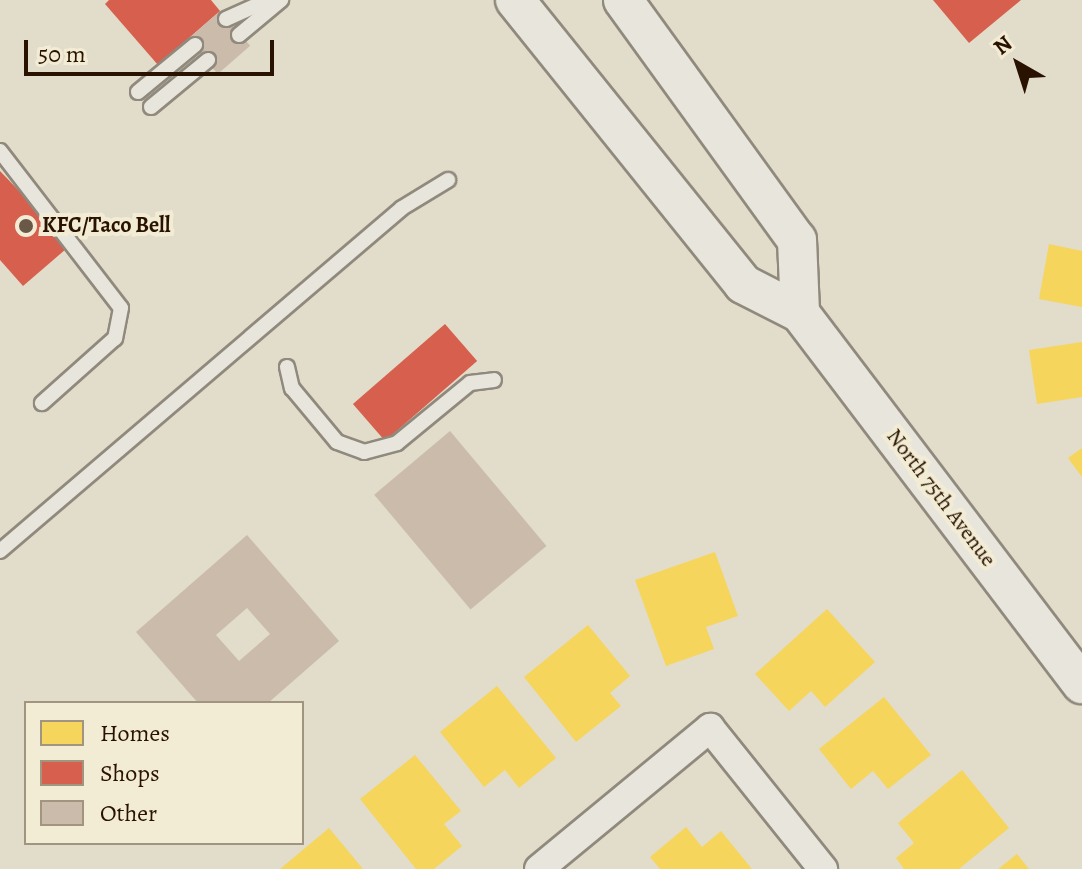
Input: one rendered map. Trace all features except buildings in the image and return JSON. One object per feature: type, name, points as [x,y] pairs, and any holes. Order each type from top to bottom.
[{"type":"main road","name":"North 75th Avenue","points":[[515,0],[743,284],[800,313],[1082,684]]},
{"type":"main road","points":[[623,0],[797,240],[800,313]]},
{"type":"street","points":[[539,869],[710,728],[823,869]]},
{"type":"lane","points":[[226,19],[268,0]]},
{"type":"lane","points":[[239,35],[281,0]]},
{"type":"lane","points":[[138,92],[195,45]]},
{"type":"lane","points":[[151,107],[208,60]]},
{"type":"lane","points":[[0,151],[121,308],[115,338],[42,403]]},
{"type":"lane","points":[[0,551],[402,208],[448,180]]},
{"type":"lane","points":[[287,367],[292,388],[337,442],[364,452],[397,443],[470,383],[494,380]]},
{"type":"place","name":"KFC/Taco Bell","points":[[26,226]]}]
